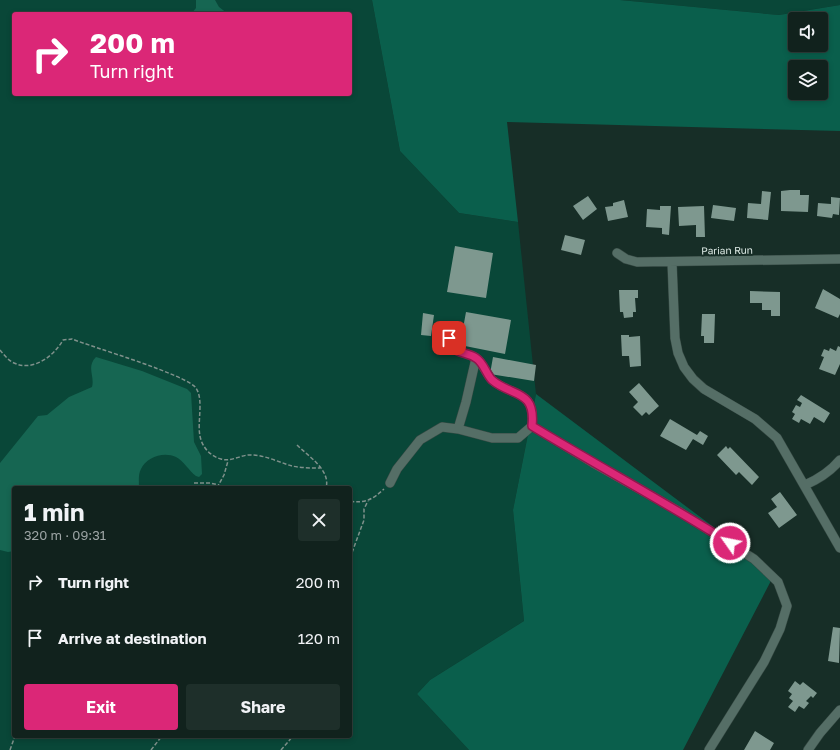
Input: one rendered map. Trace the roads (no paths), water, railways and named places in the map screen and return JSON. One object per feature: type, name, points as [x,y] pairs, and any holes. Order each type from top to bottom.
[{"type":"street","name":"Parian Run","points":[[617,253],[626,259],[637,262],[840,259]]},
{"type":"street","points":[[672,262],[675,338],[678,353],[684,367],[693,379],[704,389],[755,419],[772,432],[786,452],[840,548]]},
{"type":"street","points":[[390,483],[397,469],[420,440],[442,427],[458,429],[492,438],[518,438],[532,426],[533,417],[527,399],[521,394],[494,382],[476,358],[454,350],[450,346],[449,338]]},
{"type":"street","points":[[458,429],[476,358]]},
{"type":"street","points":[[532,426],[694,520],[754,559],[778,582],[787,606],[780,629],[764,662],[709,750]]},
{"type":"street","points":[[805,485],[820,478],[833,469],[840,460]]},
{"type":"street","points":[[808,750],[820,733],[840,710]]}]
